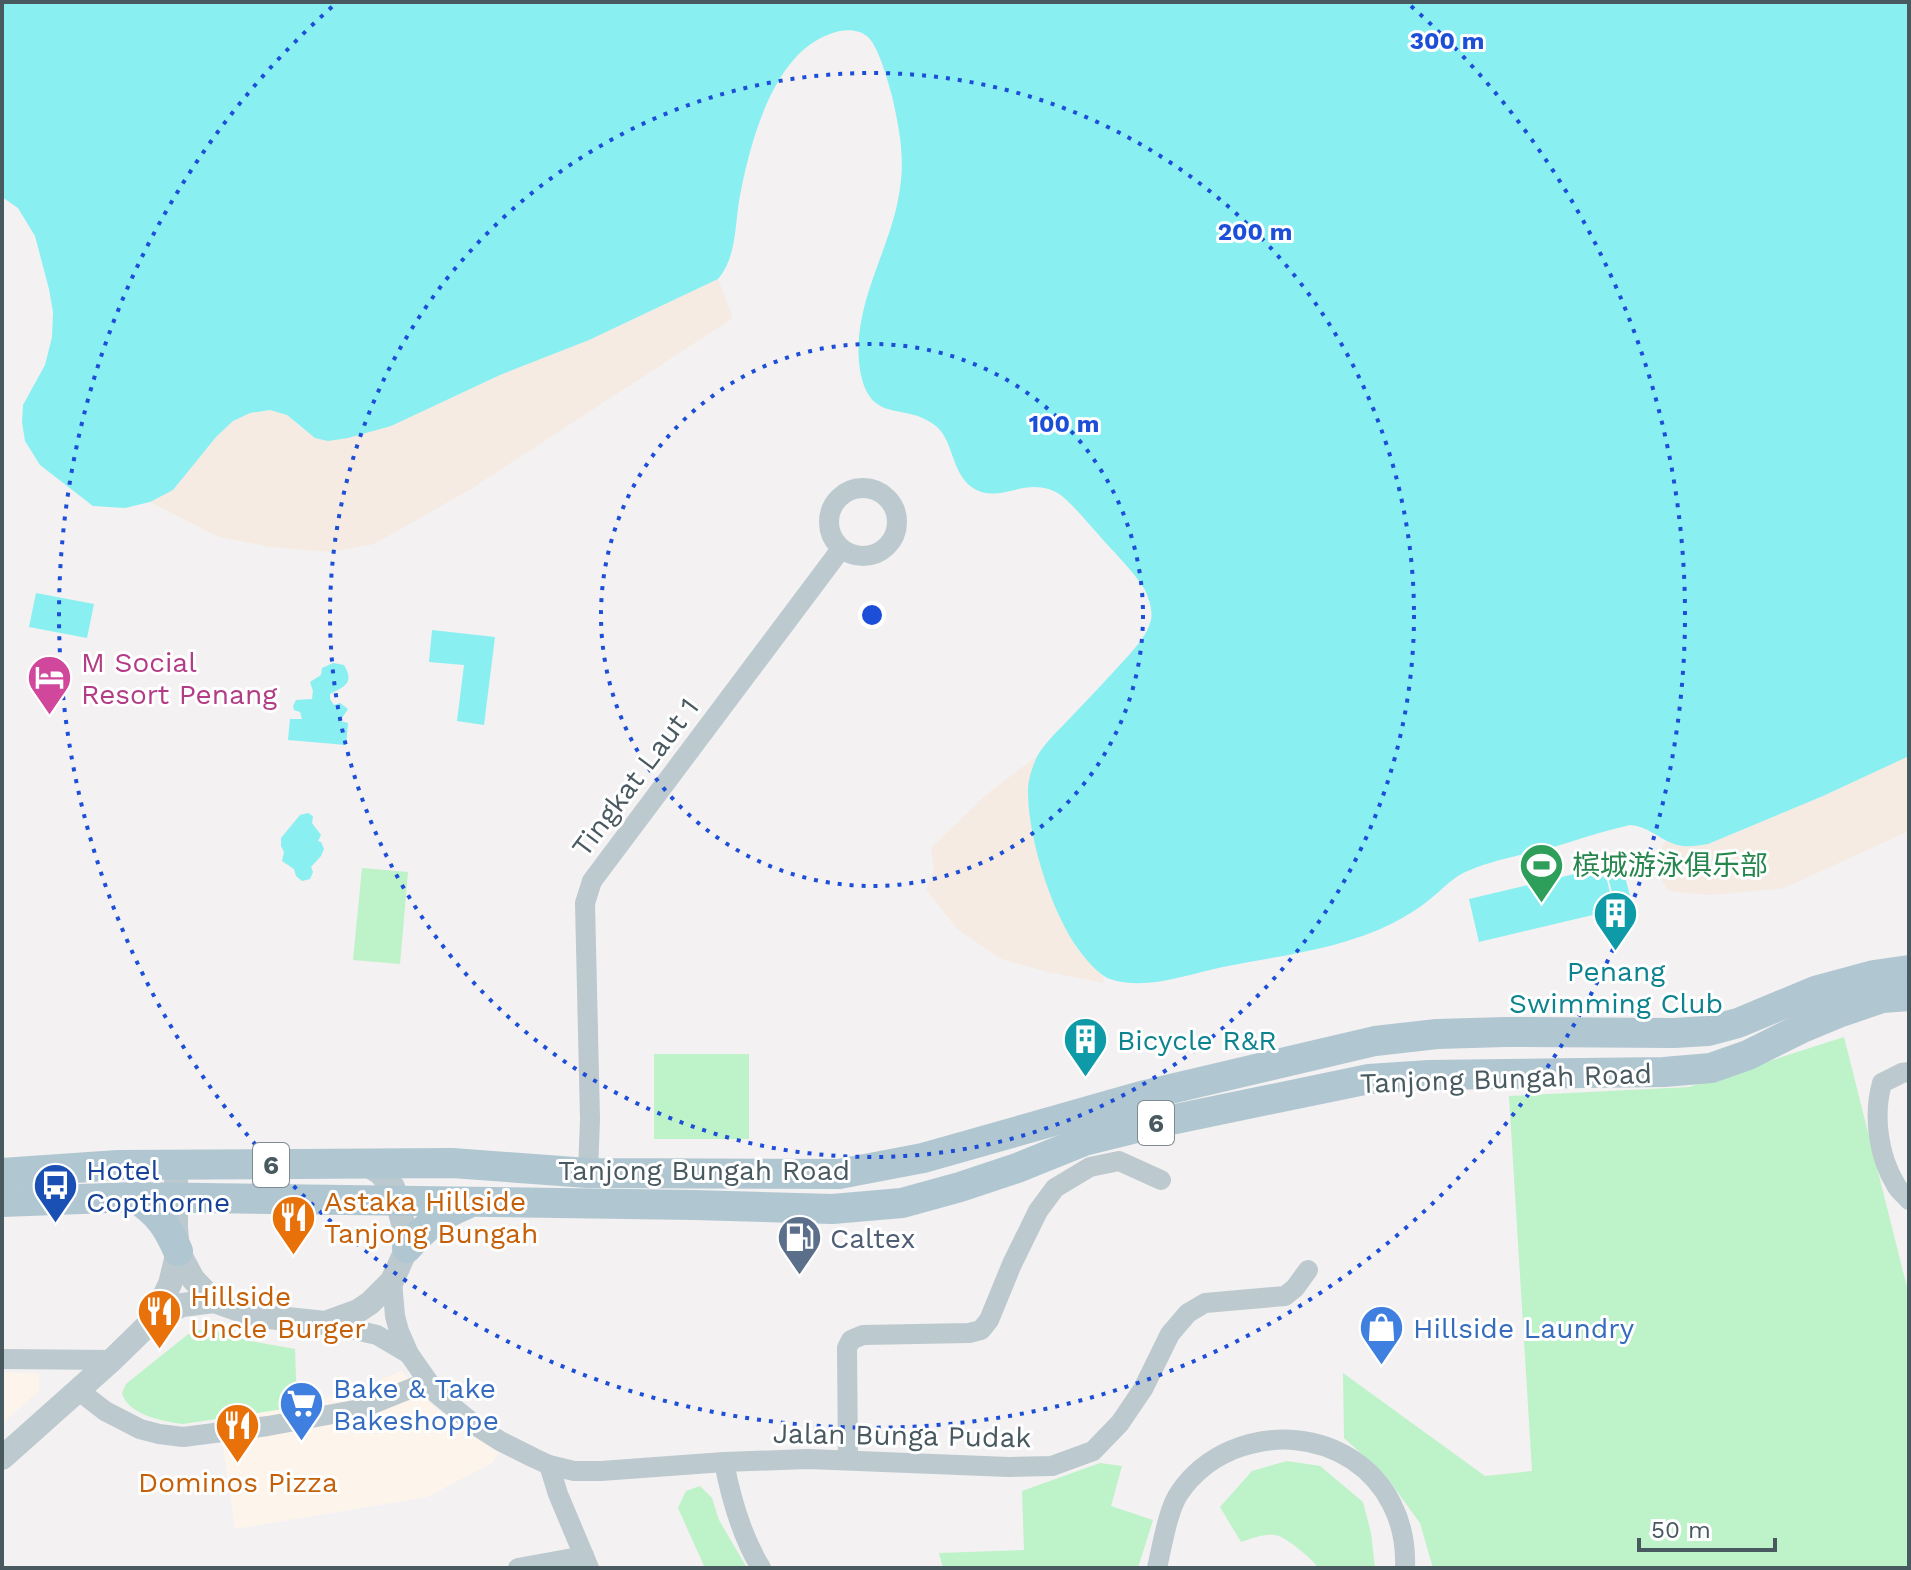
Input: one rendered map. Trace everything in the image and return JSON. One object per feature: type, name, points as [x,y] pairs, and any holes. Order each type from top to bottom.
[{"type":"main road","name":"Tanjong Bungah Road","points":[[2,1173],[118,1165],[452,1163],[588,1173],[839,1174],[923,1158],[1145,1095],[1375,1041],[1492,1032],[1708,1031],[1738,1023],[1815,991],[1874,975],[1909,970]]},
{"type":"main road","name":"Tanjong Bungah Road","points":[[2,1202],[134,1197],[832,1209],[902,1203],[1017,1168],[1084,1141],[1369,1079],[1429,1075],[1664,1072],[1711,1068],[1748,1055],[1841,1012],[1882,998],[1909,996]]},
{"type":"main road","points":[[134,1197],[161,1219],[178,1251]]},
{"type":"main road","points":[[407,1248],[426,1227],[445,1213],[473,1202]]},
{"type":"street","name":"Tingkat Laut 1","points":[[588,1173],[590,1119],[585,903],[592,881],[841,549]]},
{"type":"street","points":[[1909,1072],[1882,1083],[1877,1111],[1885,1162],[1896,1186],[1909,1200]]},
{"type":"street","points":[[848,1460],[847,1348],[851,1340],[863,1335],[969,1333],[981,1330],[989,1320],[1038,1211],[1055,1188],[1090,1167],[1119,1161],[1161,1180]]},
{"type":"street","points":[[325,1323],[358,1311],[383,1292],[392,1281],[407,1248],[393,1187],[366,1164]]},
{"type":"street","points":[[152,1321],[170,1284],[178,1251],[176,1166]]},
{"type":"street","points":[[178,1251],[193,1279],[214,1301]]},
{"type":"street","name":"Jalan Bunga Pudak","points":[[392,1281],[399,1331],[427,1382],[475,1425],[549,1465],[574,1471],[601,1471],[724,1462],[848,1460],[1009,1467],[1052,1466],[1093,1451],[1120,1423],[1143,1389],[1170,1334],[1188,1313],[1205,1303],[1285,1296],[1308,1270]]},
{"type":"street","points":[[2,1458],[152,1321],[182,1305],[214,1301],[268,1317],[325,1323],[377,1335],[409,1354]]},
{"type":"street","points":[[2,1359],[112,1360]]},
{"type":"street","points":[[78,1390],[105,1411],[140,1429],[183,1437],[360,1409],[427,1382]]},
{"type":"street","points":[[1157,1568],[1177,1495],[1204,1465],[1247,1444],[1295,1439],[1349,1455],[1370,1472],[1388,1495],[1402,1529],[1405,1568]]},
{"type":"street","points":[[724,1462],[734,1510],[761,1568]]},
{"type":"street","points":[[518,1568],[586,1562],[549,1465]]},
{"type":"shaded area","points":[[401,1371],[435,1408],[500,1451],[492,1463],[427,1497],[235,1529],[219,1418],[297,1407],[374,1383]]},
{"type":"shaded area","points":[[2,1372],[39,1374],[39,1391],[2,1424]]},
{"type":"green space","points":[[362,868],[408,872],[400,964],[353,960]]},
{"type":"green space","points":[[1844,1037],[1909,1295],[1909,1568],[1433,1568],[1420,1523],[1385,1475],[1344,1438],[1343,1373],[1485,1476],[1532,1471],[1509,1096],[1689,1087]]},
{"type":"green space","points":[[654,1054],[749,1054],[749,1139],[654,1139]]},
{"type":"green space","points":[[198,1330],[211,1330],[295,1349],[297,1407],[183,1424],[147,1416],[131,1407],[122,1393],[126,1384],[187,1335]]},
{"type":"green space","points":[[1287,1461],[1320,1466],[1363,1502],[1375,1568],[1318,1568],[1294,1545],[1275,1535],[1241,1542],[1220,1507],[1252,1471]]},
{"type":"green space","points":[[1100,1463],[1122,1466],[1111,1506],[1153,1520],[1138,1568],[943,1568],[939,1553],[1024,1550],[1022,1491]]},
{"type":"green space","points":[[700,1486],[712,1498],[719,1520],[747,1568],[705,1568],[678,1508],[686,1491]]},
{"type":"sand","points":[[718,279],[733,318],[471,489],[374,544],[330,552],[270,547],[219,537],[150,502],[173,490],[216,437],[233,421],[250,413],[270,410],[287,415],[302,429],[391,426],[500,375],[589,340]]},
{"type":"sand","points":[[1037,756],[1027,791],[1033,834],[1044,876],[1075,943],[1103,977],[1104,983],[1001,959],[957,929],[926,889],[934,870],[931,848],[987,794]]},
{"type":"sand","points":[[1909,756],[1909,831],[1784,888],[1711,895],[1669,891],[1660,877],[1657,861],[1666,840],[1679,846],[1708,844]]},
{"type":"water","points":[[2,2],[1909,2],[1909,756],[1708,844],[1678,845],[1630,825],[1470,870],[1407,915],[1352,940],[1167,980],[1138,983],[1110,979],[1095,969],[1074,943],[1049,892],[1032,831],[1028,785],[1034,764],[1045,745],[1142,639],[1151,620],[1150,605],[1135,575],[1062,496],[1038,487],[980,492],[960,474],[947,441],[937,427],[925,419],[881,406],[865,388],[860,370],[861,322],[896,211],[902,164],[892,96],[880,57],[869,38],[850,30],[830,34],[810,45],[778,81],[766,104],[749,155],[732,252],[718,279],[589,340],[500,375],[391,426],[328,441],[315,438],[287,415],[270,410],[250,413],[233,421],[216,437],[173,490],[150,502],[125,508],[93,506],[40,465],[25,441],[23,405],[45,365],[52,337],[53,312],[35,236],[18,208],[2,197]]},
{"type":"water","points":[[36,593],[94,604],[87,638],[29,627]]},
{"type":"water","points":[[432,630],[495,637],[484,725],[457,721],[464,665],[429,662]]},
{"type":"water","points":[[333,663],[344,665],[348,676],[346,684],[330,694],[334,705],[340,703],[348,709],[340,721],[348,723],[346,745],[288,740],[290,719],[302,719],[300,712],[294,710],[296,700],[312,699],[310,682],[321,675],[322,668]]},
{"type":"water","points":[[308,813],[313,816],[312,823],[321,835],[318,841],[324,849],[311,867],[313,872],[310,879],[302,881],[294,869],[282,861],[281,838],[300,815]]},
{"type":"water","points":[[1622,866],[1632,903],[1616,907],[1606,870]]},
{"type":"water","name":"槟城游泳俱乐部","points":[[1604,867],[1614,910],[1479,942],[1469,899]]},
{"type":"place","name":"M Social Resort Penang","points":[[50,717]]},
{"type":"place","name":"槟城游泳俱乐部","points":[[1541,904]]},
{"type":"place","name":"Penang Swimming Club","points":[[1616,953]]},
{"type":"place","name":"Bicycle R&R","points":[[1086,1079]]},
{"type":"place","name":"Hotel Copthorne","points":[[55,1225]]},
{"type":"place","name":"Astaka Hillside Tanjong Bungah","points":[[293,1256]]},
{"type":"place","name":"Caltex","points":[[799,1277]]},
{"type":"place","name":"Hillside Uncle Burger","points":[[159,1351]]},
{"type":"place","name":"Hillside Laundry","points":[[1382,1367]]},
{"type":"place","name":"Bake & Take Bakeshoppe","points":[[302,1443]]},
{"type":"place","name":"Dominos Pizza","points":[[238,1464]]}]
